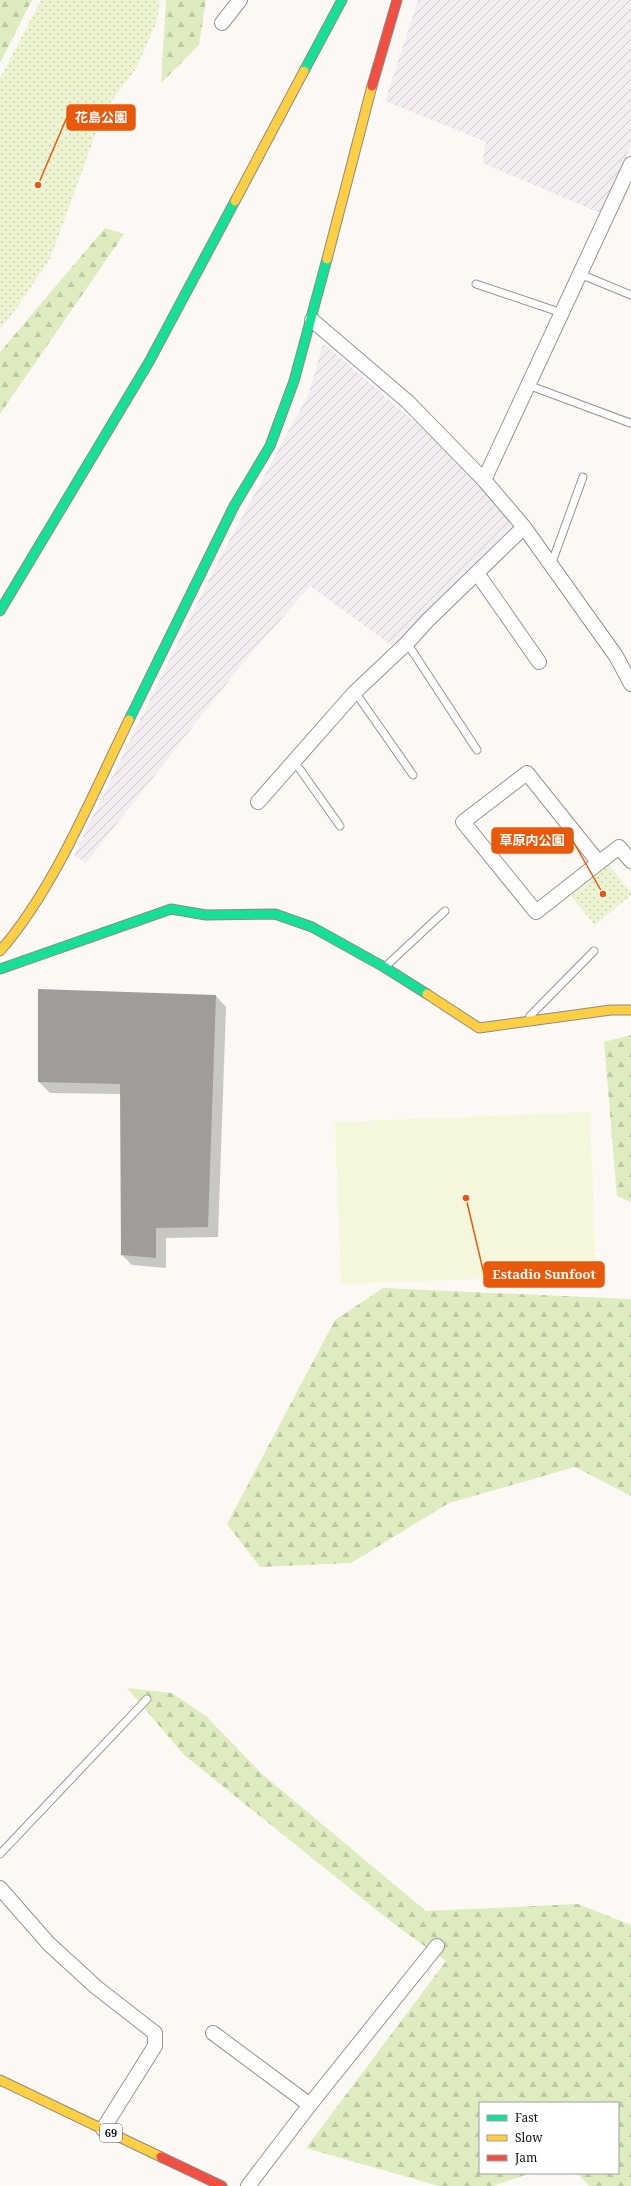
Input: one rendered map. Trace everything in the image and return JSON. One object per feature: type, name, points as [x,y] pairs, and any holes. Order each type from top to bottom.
[{"type":"street","points":[[222,23],[240,0]]},
{"type":"street","points":[[0,611],[149,362],[342,0]]},
{"type":"street","points":[[0,951],[14,935],[51,878],[234,506],[270,446],[294,381],[312,320],[362,116],[397,0]]},
{"type":"street","points":[[484,480],[631,164]]},
{"type":"street","points":[[312,320],[408,402],[484,480],[524,526],[616,656],[631,684]]},
{"type":"street","points":[[258,802],[355,692],[407,643],[524,526]]},
{"type":"street","points":[[477,573],[539,662]]},
{"type":"street","points":[[599,863],[527,773],[463,822],[536,912],[599,863],[619,847],[631,861]]},
{"type":"street","points":[[0,969],[171,909],[206,915],[275,914],[289,917],[312,926],[384,967],[479,1028],[612,1010],[631,1010]]},
{"type":"street","points":[[0,1888],[49,1944],[96,1987],[155,2033],[155,2046],[103,2130]]},
{"type":"street","points":[[248,2186],[310,2105],[437,1946]]},
{"type":"street","points":[[213,2033],[310,2105]]},
{"type":"street","name":"69","points":[[0,2080],[222,2186]]},
{"type":"lane","points":[[580,274],[631,295]]},
{"type":"lane","points":[[476,284],[562,313]]},
{"type":"lane","points":[[528,385],[630,423]]},
{"type":"lane","points":[[551,565],[582,477]]},
{"type":"lane","points":[[407,643],[477,750]]},
{"type":"lane","points":[[355,692],[413,775]]},
{"type":"lane","points":[[294,761],[340,826]]},
{"type":"lane","points":[[384,967],[445,911]]},
{"type":"lane","points":[[524,1022],[594,951]]},
{"type":"lane","points":[[0,1854],[148,1699]]},
{"type":"shaded area","points":[[418,0],[631,0],[631,146],[600,213],[482,163],[486,142],[385,101]]},
{"type":"shaded area","points":[[323,343],[450,452],[514,527],[395,648],[310,586],[242,664],[86,863],[74,855],[214,569],[309,393]]},
{"type":"green space","points":[[0,0],[32,0],[0,63]]},
{"type":"green space","points":[[41,0],[160,0],[157,21],[136,69],[104,111],[50,259],[14,312],[0,329],[0,78]]},
{"type":"green space","points":[[166,0],[206,0],[199,45],[161,83]]},
{"type":"green space","points":[[105,228],[124,234],[0,414],[0,352]]},
{"type":"green space","points":[[609,865],[631,892],[631,895],[595,925],[571,896]]},
{"type":"green space","points":[[631,1035],[631,1202],[617,1196],[604,1042]]},
{"type":"green space","points":[[590,1112],[596,1275],[341,1284],[335,1122]]},
{"type":"green space","points":[[383,1288],[631,1299],[631,1496],[575,1467],[449,1503],[351,1563],[260,1567],[227,1524],[335,1320]]},
{"type":"green space","points":[[127,1688],[172,1693],[206,1716],[262,1774],[426,1911],[578,1904],[631,1925],[631,2186],[589,2186],[578,2174],[619,2174],[619,2102],[479,2102],[479,2174],[528,2174],[493,2186],[439,2186],[306,2148],[446,1961],[399,1928],[184,1755]]},
{"type":"building","points":[[38,989],[216,995],[208,1227],[156,1228],[156,1258],[121,1255],[120,1084],[38,1082]]},
{"type":"traffic: fast","points":[[304,71],[342,0]]},
{"type":"traffic: fast","points":[[0,611],[149,362],[235,201]]},
{"type":"traffic: fast","points":[[129,720],[234,506],[270,446],[294,381],[327,259]]},
{"type":"traffic: fast","points":[[0,969],[171,909],[206,915],[275,914],[312,927],[384,967],[427,994]]},
{"type":"traffic: slow","points":[[235,201],[304,71]]},
{"type":"traffic: slow","points":[[327,259],[372,86]]},
{"type":"traffic: slow","points":[[0,951],[20,926],[55,870],[129,720]]},
{"type":"traffic: slow","points":[[427,994],[479,1028],[611,1010],[631,1010]]},
{"type":"traffic: slow","points":[[0,2080],[161,2157]]},
{"type":"traffic: jam","points":[[372,86],[397,0]]},
{"type":"traffic: jam","points":[[161,2157],[222,2186]]},
{"type":"place","name":"花島公園","points":[[38,185]]},
{"type":"place","name":"草原内公園","points":[[603,894]]},
{"type":"place","name":"Estadio Sunfoot","points":[[466,1198]]}]
